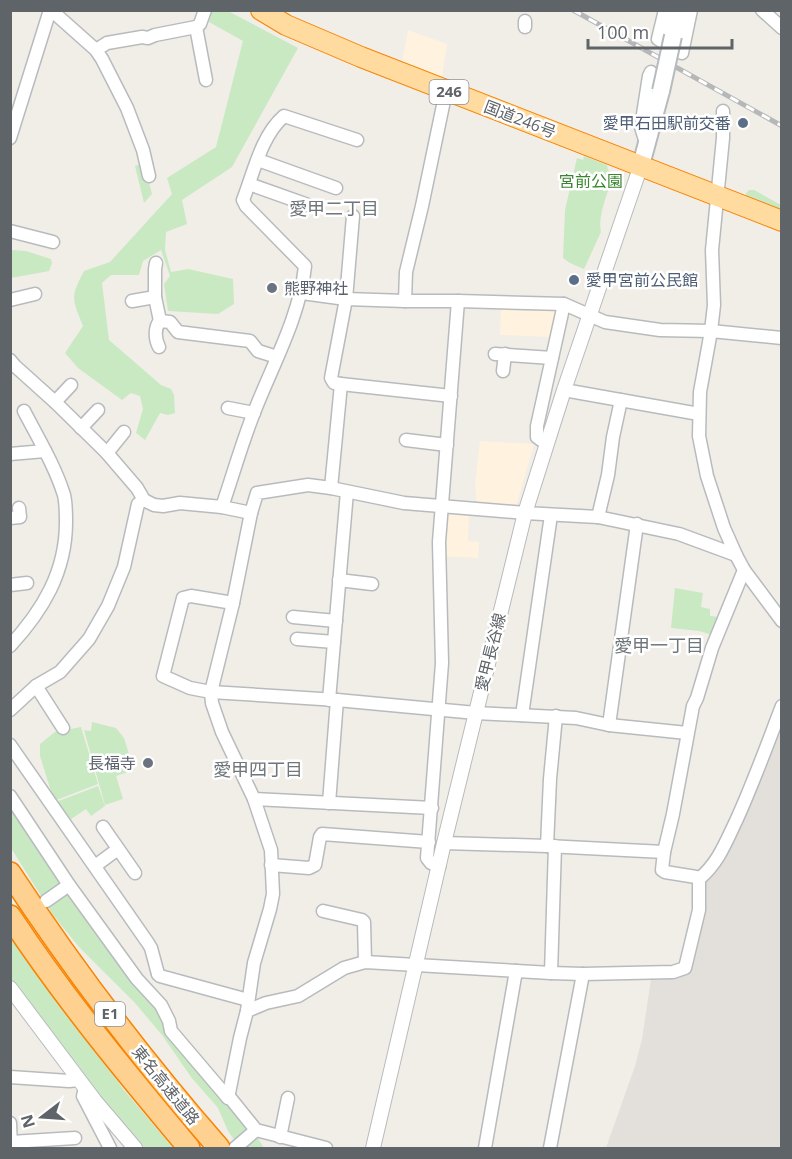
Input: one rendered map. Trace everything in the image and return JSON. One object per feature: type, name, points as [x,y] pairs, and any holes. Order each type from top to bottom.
[{"type":"highway","name":"国道246号","points":[[261,10],[286,25],[329,44],[782,221]]},
{"type":"highway","name":"東名高速道路","points":[[10,873],[89,987],[150,1064],[230,1148]]},
{"type":"highway","name":"東名高速道路","points":[[10,916],[67,997],[189,1149]]},
{"type":"main road","points":[[641,165],[661,91],[678,10]]},
{"type":"street","points":[[10,138],[51,10],[96,50],[127,108],[143,150],[149,176]]},
{"type":"street","points":[[96,50],[107,43],[148,38],[196,27],[200,24],[205,10]]},
{"type":"street","points":[[665,10],[658,39],[682,53],[691,10]]},
{"type":"street","points":[[762,10],[782,28]]},
{"type":"street","points":[[196,27],[208,76]]},
{"type":"street","points":[[646,144],[641,128],[651,72]]},
{"type":"street","points":[[405,301],[406,272],[446,91]]},
{"type":"street","points":[[723,111],[723,138],[712,250],[714,305],[700,392],[699,436],[707,476],[724,528],[736,555],[744,570],[782,621]]},
{"type":"street","points":[[222,507],[254,413],[288,333],[302,293],[305,266],[246,206],[243,200],[266,139],[284,116],[357,140]]},
{"type":"street","points":[[258,160],[308,172],[336,188]]},
{"type":"street","name":"愛甲長谷線","points":[[373,1149],[444,843],[525,513],[564,390],[641,165]]},
{"type":"street","points":[[249,184],[308,205]]},
{"type":"street","points":[[353,216],[355,240],[331,378],[334,383],[451,396]]},
{"type":"street","points":[[10,231],[53,242]]},
{"type":"street","points":[[156,263],[155,297],[160,321],[155,331],[159,347]]},
{"type":"street","points":[[302,293],[346,299],[564,304],[605,322],[660,330],[711,331],[782,338]]},
{"type":"street","points":[[10,300],[35,294]]},
{"type":"street","points":[[132,301],[155,297]]},
{"type":"street","points":[[439,867],[427,858],[442,663],[439,542],[459,301]]},
{"type":"street","points":[[547,442],[537,436],[537,426],[564,304]]},
{"type":"street","points":[[160,321],[170,322],[178,332],[250,341],[258,351],[277,357]]},
{"type":"street","points":[[503,370],[500,354],[552,358]]},
{"type":"street","points":[[10,360],[107,453],[137,488],[144,500],[154,506],[180,503],[222,507],[251,513]]},
{"type":"street","points":[[331,488],[341,384]]},
{"type":"street","points":[[55,402],[71,385]]},
{"type":"street","points":[[564,390],[699,414]]},
{"type":"street","points":[[598,517],[621,400]]},
{"type":"street","points":[[228,408],[254,413]]},
{"type":"street","points":[[81,428],[98,410]]},
{"type":"street","points":[[10,646],[28,627],[45,600],[63,558],[66,536],[64,496],[45,451],[24,411]]},
{"type":"street","points":[[107,453],[124,432]]},
{"type":"street","points":[[406,440],[447,445]]},
{"type":"street","points":[[10,454],[45,451]]},
{"type":"street","points":[[228,1098],[248,1006],[254,963],[273,894],[271,850],[254,799],[222,732],[212,703],[212,692],[257,493],[308,485],[404,503],[598,517],[680,534],[736,555]]},
{"type":"street","points":[[329,803],[334,642],[347,492]]},
{"type":"street","points":[[10,710],[36,686],[60,672],[89,639],[108,606],[124,567],[138,504],[144,500]]},
{"type":"street","points":[[522,715],[551,515]]},
{"type":"street","points":[[609,725],[638,524]]},
{"type":"street","points":[[699,879],[662,870],[664,852],[693,706],[712,648],[744,570]]},
{"type":"street","points":[[339,580],[372,584]]},
{"type":"street","points":[[10,585],[27,583]]},
{"type":"street","points":[[233,603],[191,596],[183,598],[163,676],[190,688],[212,692],[476,713],[556,716],[609,725],[687,733]]},
{"type":"street","points":[[299,619],[336,621]]},
{"type":"street","points":[[301,641],[334,642]]},
{"type":"street","points":[[36,686],[63,728]]},
{"type":"street","points":[[699,879],[711,869],[721,853],[750,791],[782,706]]},
{"type":"street","points":[[551,973],[550,779],[556,716]]},
{"type":"street","points":[[10,745],[151,948],[158,974],[248,1006],[298,996],[344,968],[365,962],[551,973],[673,972],[685,968],[699,910],[699,879]]},
{"type":"street","points":[[10,796],[69,885],[144,987],[161,1005],[171,1031],[256,1130],[326,1149]]},
{"type":"street","points":[[254,799],[432,808]]},
{"type":"street","points":[[103,827],[135,873]]},
{"type":"street","points":[[271,865],[312,868],[315,865],[322,834],[429,842]]},
{"type":"street","points":[[444,843],[664,852]]},
{"type":"street","points":[[94,866],[118,849]]},
{"type":"street","points":[[46,900],[69,885]]},
{"type":"street","points":[[327,909],[359,915],[364,922],[365,962]]},
{"type":"street","points":[[485,1149],[516,971]]},
{"type":"street","points":[[144,987],[158,974]]},
{"type":"street","points":[[550,1149],[583,974]]},
{"type":"street","points":[[10,988],[82,1084],[135,1149]]},
{"type":"street","points":[[10,1077],[82,1084]]},
{"type":"street","points":[[82,1084],[84,1096],[110,1149]]},
{"type":"street","points":[[280,1137],[288,1098]]},
{"type":"street","points":[[10,1124],[11,1145],[62,1144],[75,1138]]},
{"type":"street","points":[[230,1148],[256,1130]]},
{"type":"shaded area","points":[[408,30],[447,44],[442,77],[402,62]]},
{"type":"shaded area","points":[[501,308],[556,309],[559,312],[554,337],[500,335]]},
{"type":"shaded area","points":[[480,441],[534,444],[515,510],[477,508],[475,483]]},
{"type":"shaded area","points":[[448,512],[469,514],[468,541],[479,542],[478,558],[443,556],[444,518]]},
{"type":"shaded area","points":[[781,716],[781,1148],[606,1148],[635,1066],[642,1039],[652,975],[686,969],[701,884]]},
{"type":"green space","points":[[212,11],[228,11],[298,48],[232,167],[182,200],[187,224],[166,232],[165,250],[171,272],[188,269],[233,279],[234,304],[218,314],[168,311],[164,284],[170,276],[161,250],[143,261],[139,275],[111,275],[102,283],[109,340],[161,385],[171,389],[174,395],[175,413],[168,415],[160,413],[145,440],[136,433],[143,409],[140,396],[131,393],[122,400],[78,368],[65,353],[83,326],[74,298],[76,287],[84,271],[110,262],[172,194],[167,178],[216,147],[243,41],[209,22]]},
{"type":"green space","name":"宮前公園","points":[[584,156],[607,165],[608,170],[613,174],[602,211],[601,232],[584,269],[563,258],[565,210],[577,158],[583,160]]},
{"type":"green space","points":[[144,163],[152,194],[144,203],[135,166]]},
{"type":"green space","points":[[749,190],[754,190],[781,205],[781,212],[746,198]]},
{"type":"green space","points":[[11,250],[26,251],[51,259],[49,271],[11,278]]},
{"type":"green space","points":[[675,588],[703,593],[701,607],[710,609],[710,616],[720,617],[712,635],[671,628]]},
{"type":"green space","points":[[92,722],[116,728],[124,738],[134,770],[116,776],[123,799],[105,805],[84,730],[91,731]]},
{"type":"green space","points":[[81,727],[98,784],[54,801],[40,756],[40,744],[55,732]]},
{"type":"green space","points":[[98,786],[105,806],[91,816],[86,809],[68,821],[56,802]]},
{"type":"green space","points":[[10,802],[52,864],[61,891],[71,897],[159,1005],[264,1148],[240,1148],[228,1131],[218,1108],[191,1077],[162,1035],[135,1003],[79,947],[53,915],[11,848]]},
{"type":"green space","points":[[10,931],[124,1090],[173,1148],[142,1148],[84,1077],[11,981]]},
{"type":"railway","points":[[573,10],[782,126]]},
{"type":"place","name":"愛甲石田駅前交番","points":[[743,123]]},
{"type":"place","name":"愛甲宮前公民館","points":[[574,280]]},
{"type":"place","name":"熊野神社","points":[[272,288]]},
{"type":"place","name":"長福寺","points":[[148,763]]},
{"type":"district","name":"愛甲二丁目","points":[[334,209]]},
{"type":"district","name":"愛甲一丁目","points":[[659,646]]},
{"type":"district","name":"愛甲四丁目","points":[[258,770]]}]
